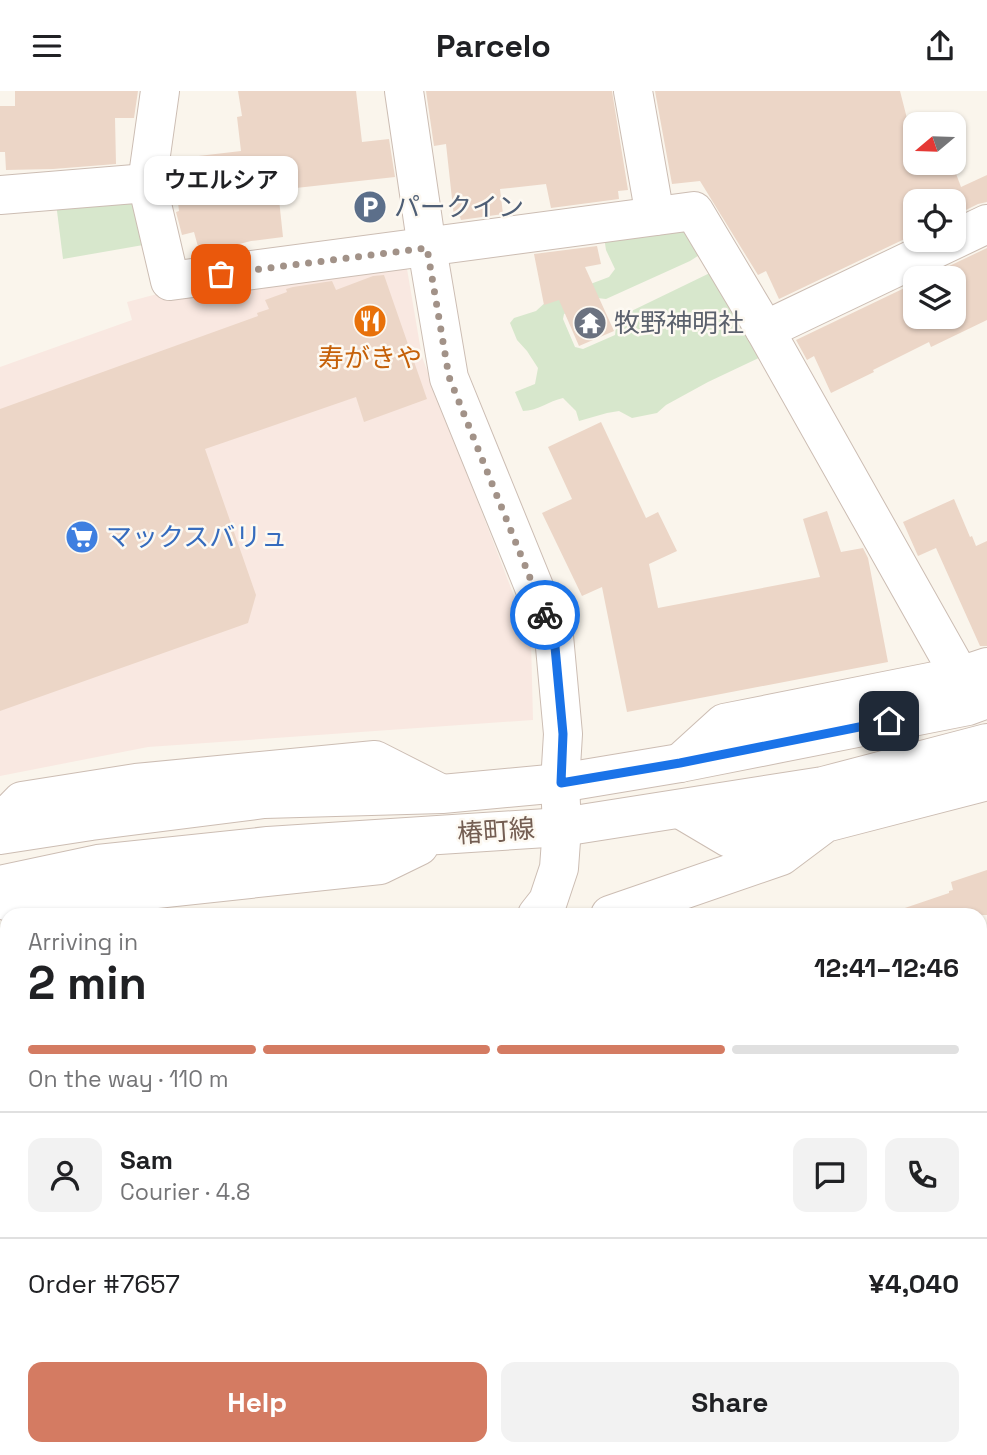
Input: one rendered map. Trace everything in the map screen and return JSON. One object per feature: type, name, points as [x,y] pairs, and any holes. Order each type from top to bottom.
[{"type":"street","points":[[160,91],[147,183],[170,281],[694,211],[978,681]]},
{"type":"street","points":[[404,91],[449,377],[554,636],[563,734],[562,827],[559,868],[548,901],[542,908]]},
{"type":"street","points":[[633,91],[655,216]]},
{"type":"street","points":[[0,195],[147,183]]},
{"type":"street","points":[[765,330],[987,224]]},
{"type":"street","name":"椿町線","points":[[0,835],[264,799],[442,794],[561,783],[680,763],[724,723],[978,681]]},
{"type":"street","name":"椿町線","points":[[0,885],[98,864],[268,846],[562,827],[823,786],[987,743]]},
{"type":"street","points":[[0,823],[22,801],[136,783],[376,760],[442,794]]},
{"type":"street","points":[[680,809],[729,838],[825,823],[987,781]]},
{"type":"street","points":[[630,908],[781,856],[825,823]]},
{"type":"street","points":[[59,908],[156,889],[380,865],[439,835]]},
{"type":"street","points":[[0,899],[27,908]]},
{"type":"shaded area","points":[[406,263],[422,357],[531,640],[533,720],[148,747],[0,776],[0,367],[132,320],[127,302],[161,293]]},
{"type":"green space","points":[[129,199],[140,209],[149,244],[63,259],[56,203]]},
{"type":"green space","points":[[680,222],[704,252],[606,299],[597,298],[564,314],[563,319],[575,347],[583,349],[615,335],[617,318],[714,271],[765,355],[708,382],[666,405],[657,413],[632,418],[619,411],[579,421],[576,411],[563,398],[523,411],[515,392],[535,384],[538,368],[517,340],[510,323],[514,318],[536,311],[548,300],[609,277],[615,269],[606,250],[604,237]]},
{"type":"building","points":[[15,91],[138,91],[134,118],[115,118],[116,164],[6,170],[5,152],[0,152],[0,106],[15,106]]},
{"type":"building","points":[[238,91],[356,91],[362,142],[389,139],[395,177],[278,190],[283,237],[251,241],[200,254],[194,232],[182,235],[176,212],[179,211],[173,159],[241,151],[237,117],[242,116]]},
{"type":"building","points":[[426,91],[612,91],[628,190],[618,191],[619,199],[551,208],[546,184],[500,189],[503,214],[461,220],[460,217],[454,217],[446,144],[434,146]]},
{"type":"building","points":[[655,91],[900,91],[905,112],[903,112],[903,175],[956,175],[961,187],[987,175],[987,202],[966,210],[966,189],[903,189],[903,240],[779,299],[766,271],[758,275],[700,181],[672,184]]},
{"type":"building","points":[[597,246],[601,264],[585,267],[614,331],[579,346],[559,300],[544,305],[534,254]]},
{"type":"building","points":[[987,248],[987,320],[931,347],[929,342],[831,393],[814,356],[807,360],[796,340],[903,289],[903,329],[966,329],[966,266],[949,266]]},
{"type":"building","points":[[384,275],[427,399],[364,422],[356,397],[205,449],[256,595],[248,623],[0,711],[0,409],[258,316],[257,313],[269,309],[265,300],[287,292],[286,289],[332,281],[336,290],[373,276]]},
{"type":"building","points":[[601,422],[646,518],[658,512],[677,551],[649,564],[658,608],[820,577],[803,519],[827,511],[841,552],[863,548],[868,558],[888,662],[627,712],[602,587],[582,596],[542,513],[572,499],[548,447]]},
{"type":"building","points":[[954,499],[976,546],[987,541],[987,646],[980,646],[936,548],[918,556],[903,522]]},
{"type":"building","points":[[987,870],[987,908],[905,908],[949,893],[953,890],[951,882]]},
{"type":"way so far","points":[[221,274],[427,248],[449,377],[545,615]]},
{"type":"place","name":"パークイン","points":[[370,207]]},
{"type":"place","name":"ウエルシア","points":[[221,274]]},
{"type":"place","name":"寿がきや","points":[[370,321]]},
{"type":"place","name":"牧野神明社","points":[[590,323]]},
{"type":"place","name":"マックスバリュ","points":[[82,537]]},
{"type":"route","points":[[545,615],[554,636],[563,734],[561,783],[680,763],[889,721]]}]
